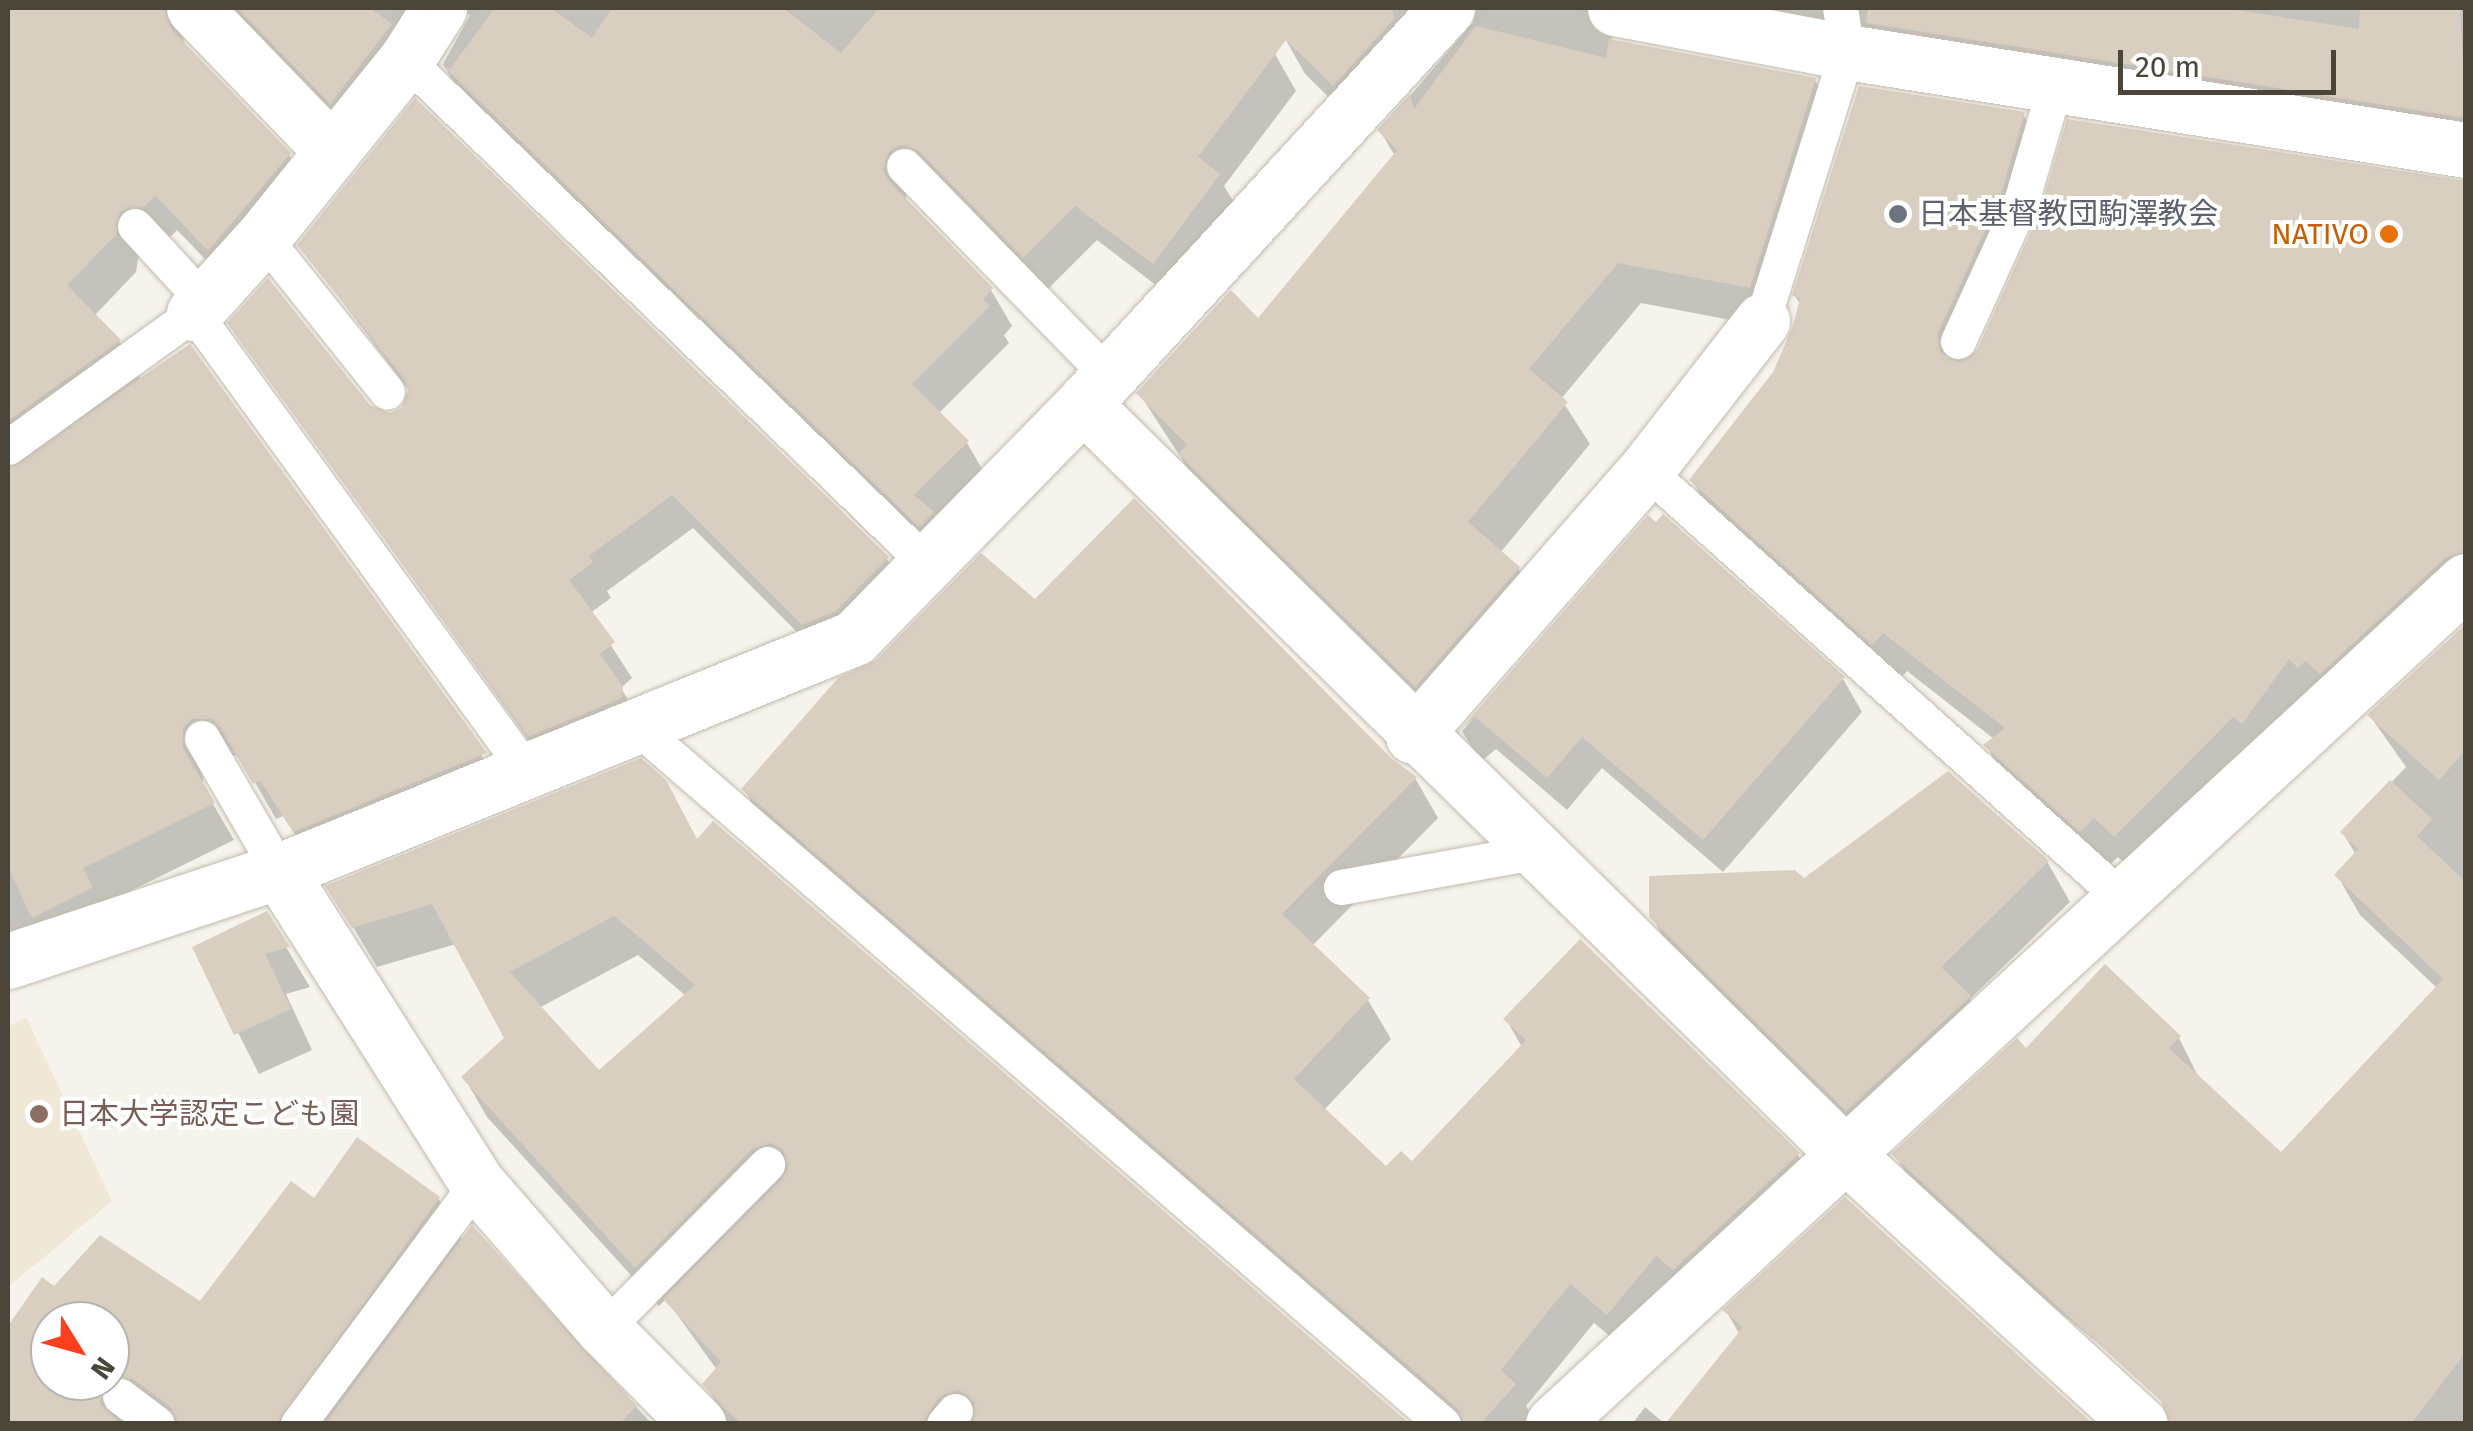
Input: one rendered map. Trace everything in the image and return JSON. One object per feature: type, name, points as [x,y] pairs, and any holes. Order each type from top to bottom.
[{"type":"street","points":[[194,8],[331,150]]},
{"type":"street","points":[[199,307],[263,236],[406,60],[439,8]]},
{"type":"street","points":[[10,953],[278,871],[854,638],[1096,390],[1447,8]]},
{"type":"street","points":[[1615,8],[1844,30],[2056,85],[2466,150]]},
{"type":"street","points":[[1413,736],[1646,470],[1762,322]]},
{"type":"street","points":[[1096,390],[1413,736],[1540,851],[1844,1153],[2140,1424]]},
{"type":"street","points":[[1554,1424],[2466,581]]},
{"type":"street","points":[[278,871],[477,1183],[684,1419]]},
{"type":"lane","points":[[1762,322],[1844,30]]},
{"type":"lane","points":[[406,60],[924,562]]},
{"type":"lane","points":[[1958,340],[2020,205],[2056,85]]},
{"type":"lane","points":[[904,166],[1096,390]]},
{"type":"lane","points":[[134,226],[199,307],[525,769]]},
{"type":"lane","points":[[263,236],[387,392]]},
{"type":"lane","points":[[8,448],[199,307]]},
{"type":"lane","points":[[1646,470],[2122,898]]},
{"type":"lane","points":[[636,726],[1443,1424]]},
{"type":"lane","points":[[202,738],[278,871]]},
{"type":"lane","points":[[1341,887],[1540,851]]},
{"type":"lane","points":[[604,1330],[767,1164]]},
{"type":"lane","points":[[298,1424],[477,1183]]},
{"type":"lane","points":[[127,1401],[157,1424]]},
{"type":"shaded area","name":"日本大学認定こども園","points":[[26,1017],[112,1201],[8,1287],[8,1027]]},
{"type":"building","points":[[8,8],[164,8],[172,30],[291,153],[208,251],[155,195],[144,207],[120,211],[116,235],[67,285],[121,340],[8,421]]},
{"type":"building","points":[[237,8],[370,8],[392,24],[330,104]]},
{"type":"building","points":[[495,8],[551,8],[592,38],[612,8],[783,8],[841,53],[879,8],[1392,8],[1394,19],[1333,86],[1286,40],[1198,157],[1220,174],[1153,264],[1075,206],[1023,258],[919,151],[900,145],[889,152],[883,170],[889,181],[993,288],[983,299],[990,306],[912,384],[969,441],[914,495],[934,512],[919,527],[441,64],[450,69]]},
{"type":"building","points":[[1868,8],[2222,8],[2359,29],[2360,8],[2460,8],[2466,118],[1866,23]]},
{"type":"building","points":[[1476,26],[1606,58],[1609,39],[1816,78],[1750,288],[1618,263],[1529,369],[1568,402],[1468,522],[1520,567],[1415,687],[1178,454],[1187,445],[1136,393],[1231,290],[1258,318],[1397,150],[1377,130],[1410,94],[1414,109]]},
{"type":"building","points":[[1859,86],[2025,112],[2000,198],[1938,333],[1940,352],[1959,362],[1977,350],[2039,214],[2067,119],[2466,181],[2466,551],[2445,558],[2320,674],[2305,661],[2298,668],[2289,659],[2242,724],[2233,717],[2114,837],[2094,818],[2080,832],[1983,745],[2005,728],[1883,633],[1872,645],[1689,480],[1773,372],[1793,326],[1800,298],[1792,296]]},
{"type":"building","points":[[415,98],[889,557],[836,611],[802,625],[672,495],[589,556],[593,562],[569,580],[615,642],[600,654],[623,687],[622,698],[528,737],[227,323],[268,278],[370,405],[389,413],[401,408],[408,390],[404,379],[297,245]]},
{"type":"building","points":[[190,344],[487,753],[293,832],[260,780],[253,784],[220,727],[212,719],[192,719],[183,728],[183,748],[215,803],[83,868],[93,887],[32,918],[8,868],[8,468]]},
{"type":"building","points":[[1134,498],[1392,759],[1417,777],[1282,914],[1370,998],[1294,1079],[1386,1166],[1401,1151],[1412,1161],[1526,1040],[1503,1019],[1580,939],[1800,1153],[1673,1270],[1656,1256],[1607,1315],[1570,1284],[1501,1370],[1516,1384],[1480,1424],[1464,1424],[1457,1408],[741,789],[838,678],[876,660],[981,553],[1035,599]]},
{"type":"building","points":[[1663,514],[1845,677],[1703,840],[1582,737],[1547,778],[1475,717],[1459,731],[1648,515],[1656,522]]},
{"type":"building","points":[[2466,624],[2466,750],[2439,780],[2367,715]]},
{"type":"building","points":[[641,758],[666,780],[697,839],[713,821],[1410,1424],[972,1424],[975,1403],[958,1390],[939,1397],[923,1424],[742,1424],[702,1384],[721,1362],[663,1299],[782,1179],[788,1168],[783,1150],[771,1143],[752,1149],[635,1268],[461,1077],[504,1038],[432,904],[352,928],[325,886]],"holes":[[[614,916],[695,985],[599,1070],[510,972]]]},
{"type":"building","points":[[1948,771],[2049,861],[1941,967],[1971,996],[1846,1111],[1649,917],[1649,876],[1795,870],[1804,878]]},
{"type":"building","points":[[2390,780],[2432,819],[2417,836],[2466,882],[2466,1352],[2411,1424],[2170,1424],[2161,1401],[1891,1154],[2017,1038],[2026,1048],[2105,964],[2181,1036],[2169,1048],[2281,1152],[2443,979],[2334,875],[2358,849],[2340,832]]},
{"type":"building","points":[[267,911],[290,947],[265,954],[291,1009],[234,1035],[192,947]]},
{"type":"building","points":[[357,1137],[440,1197],[277,1424],[178,1424],[170,1407],[130,1379],[130,1301],[30,1301],[30,1401],[101,1401],[121,1424],[8,1424],[8,1326],[42,1277],[54,1286],[100,1235],[200,1301],[291,1181],[314,1198]]},
{"type":"building","points":[[1845,1197],[2093,1424],[1665,1424],[1743,1327],[1722,1310]]},
{"type":"building","points":[[472,1225],[637,1406],[619,1424],[325,1424]]},
{"type":"place","name":"日本基督教団駒澤教会","points":[[1898,214]]},
{"type":"place","name":"NATIVO","points":[[2389,234]]},
{"type":"place","name":"日本大学認定こども園","points":[[39,1114]]}]
